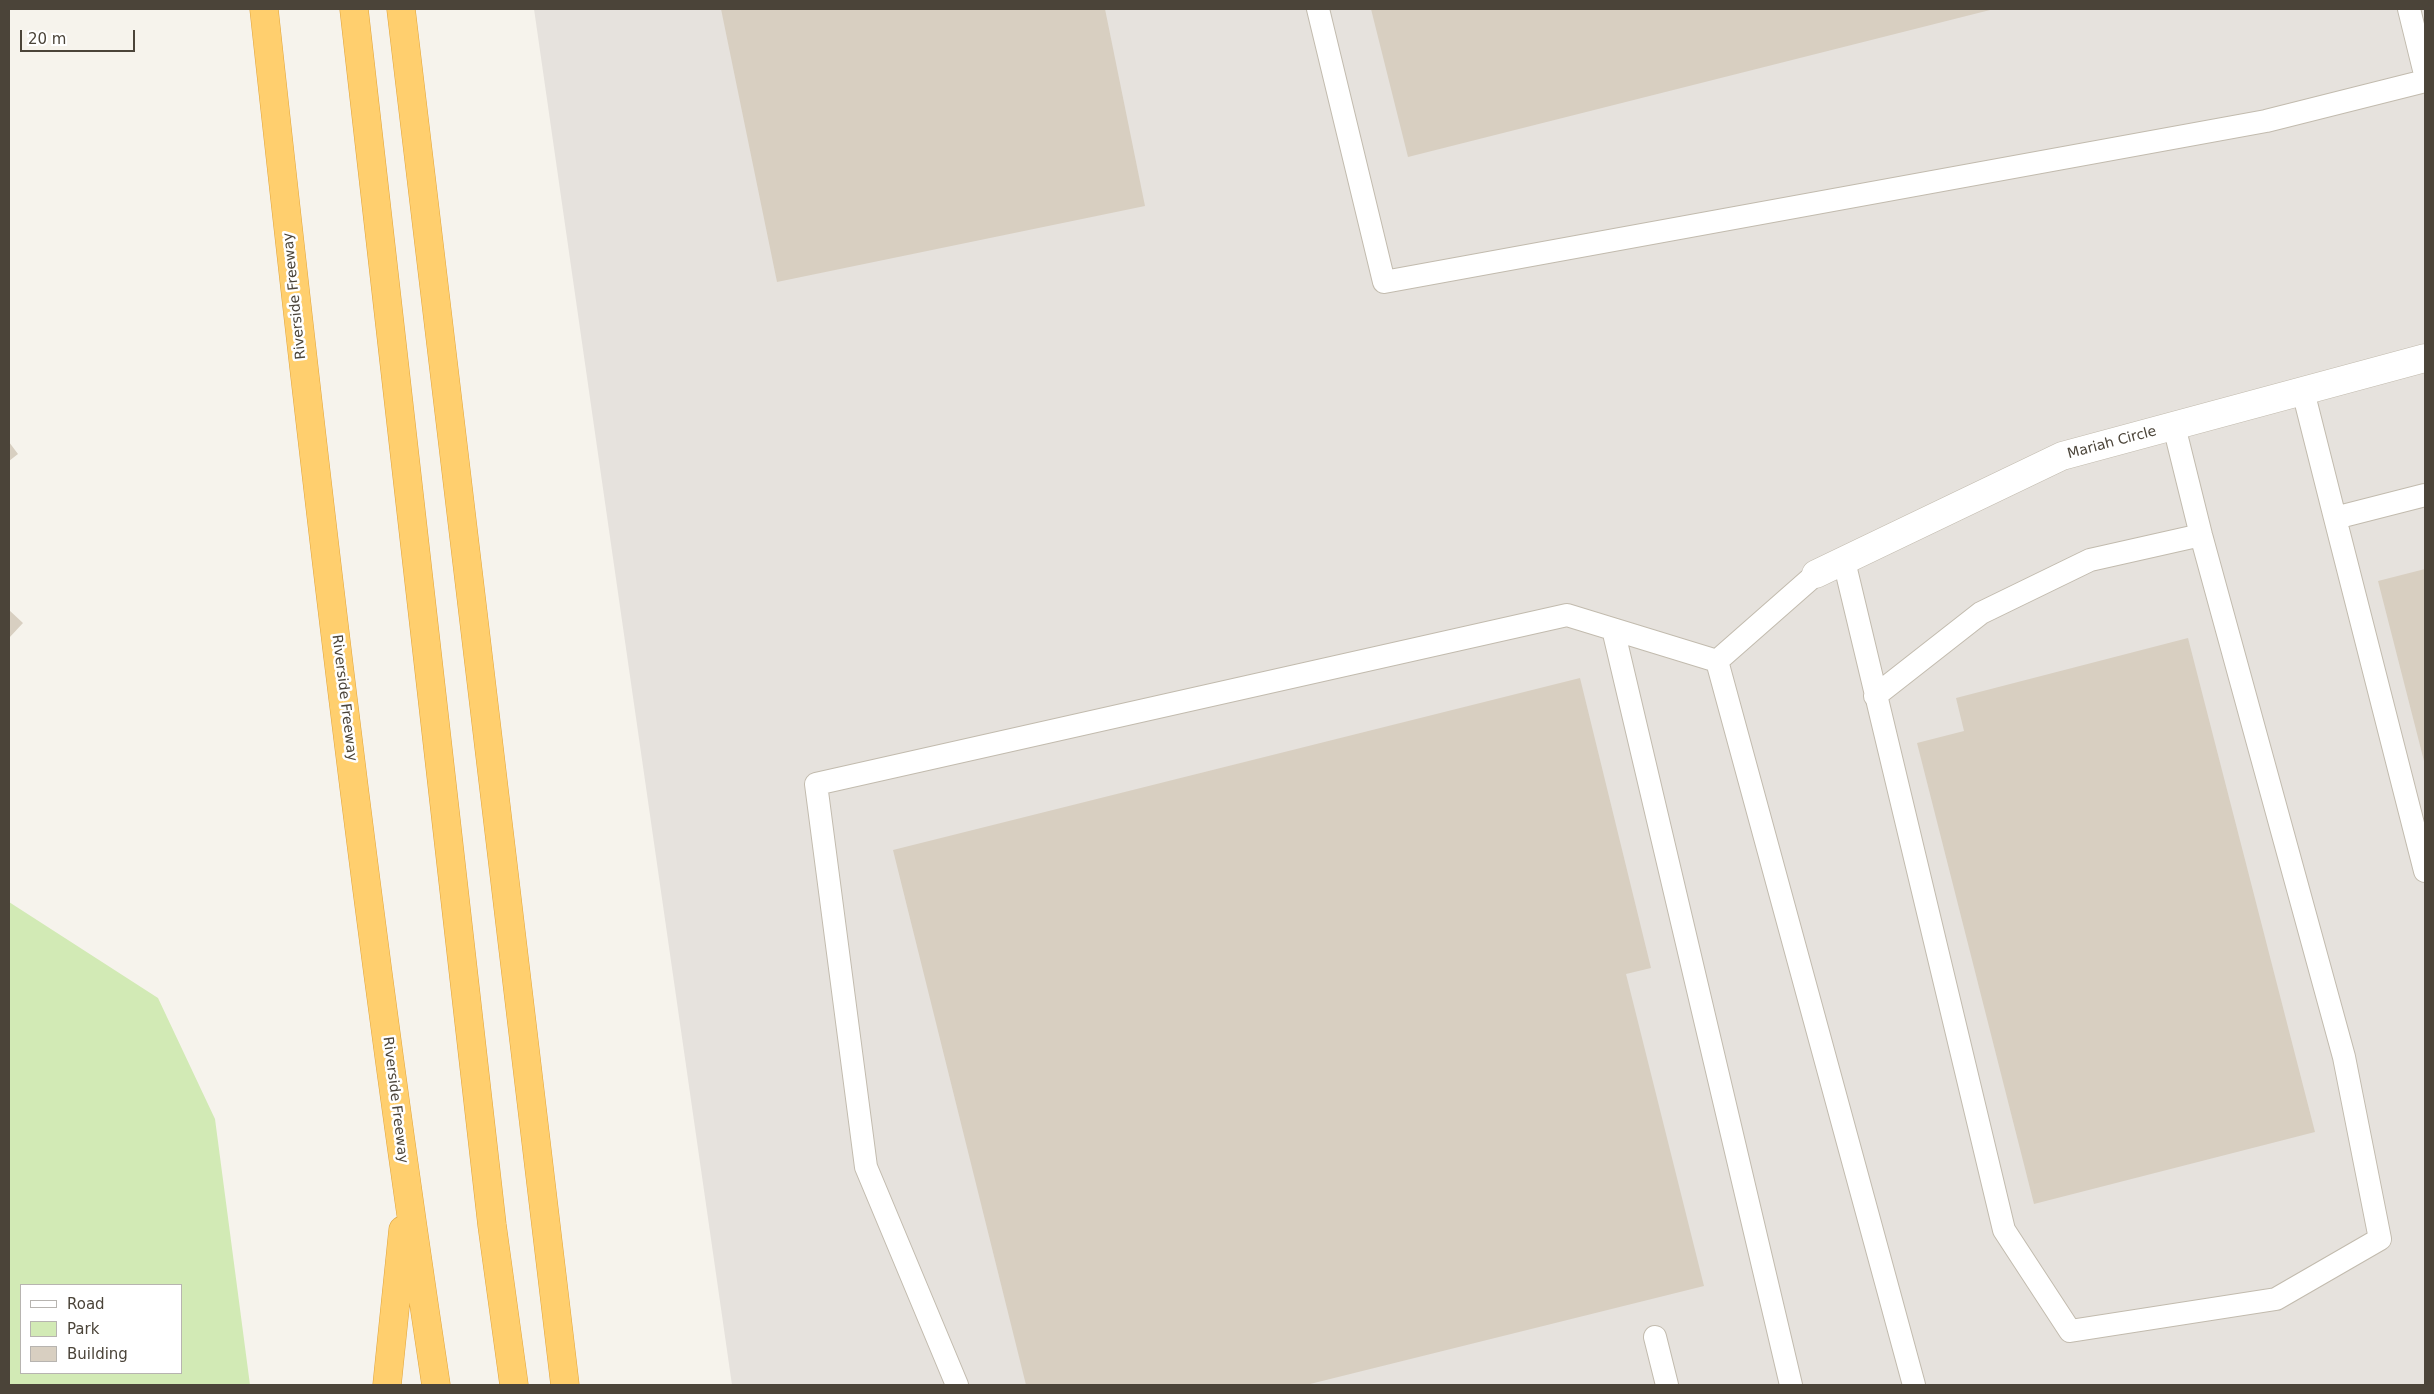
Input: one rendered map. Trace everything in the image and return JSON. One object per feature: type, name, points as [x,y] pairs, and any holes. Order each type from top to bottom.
[{"type":"highway","name":"Riverside Freeway","points":[[264,9],[310,432],[407,1191],[436,1385]]},
{"type":"highway","points":[[354,9],[492,1225],[514,1385]]},
{"type":"highway","points":[[401,9],[564,1378]]},
{"type":"highway","points":[[387,1385],[407,1191]]},
{"type":"street","name":"Mariah Circle","points":[[1816,574],[2062,456],[2425,358]]},
{"type":"lane","points":[[1318,9],[1384,282],[2266,122],[2425,81]]},
{"type":"lane","points":[[2409,9],[2425,74]]},
{"type":"lane","points":[[2303,391],[2425,871]]},
{"type":"lane","points":[[1844,561],[2004,1230],[2070,1331],[2276,1299],[2380,1239],[2344,1056],[2201,535],[2174,426]]},
{"type":"lane","points":[[2335,518],[2425,495]]},
{"type":"lane","points":[[1876,696],[1980,613],[2090,560],[2201,535]]},
{"type":"lane","points":[[1717,661],[1816,574]]},
{"type":"lane","points":[[957,1385],[866,1167],[816,784],[1567,615],[1717,661]]},
{"type":"lane","points":[[1612,629],[1791,1385]]},
{"type":"lane","points":[[1717,661],[1914,1385]]},
{"type":"lane","points":[[1655,1337],[1667,1385]]},
{"type":"shaded area","points":[[534,9],[2425,9],[2425,1385],[732,1385]]},
{"type":"green space","points":[[9,902],[158,998],[215,1119],[250,1385],[9,1385]]},
{"type":"building","points":[[721,9],[1105,9],[1145,206],[777,282]]},
{"type":"building","points":[[1371,9],[1994,9],[1408,157]]},
{"type":"building","points":[[9,442],[18,454],[9,461]]},
{"type":"building","points":[[2425,569],[2425,765],[2378,581]]},
{"type":"building","points":[[9,610],[23,623],[9,638]]},
{"type":"building","points":[[2188,638],[2315,1132],[2034,1204],[1917,743],[1964,731],[1956,698]]},
{"type":"building","points":[[1580,678],[1651,968],[1626,974],[1704,1286],[1306,1385],[1026,1385],[893,850]]}]
